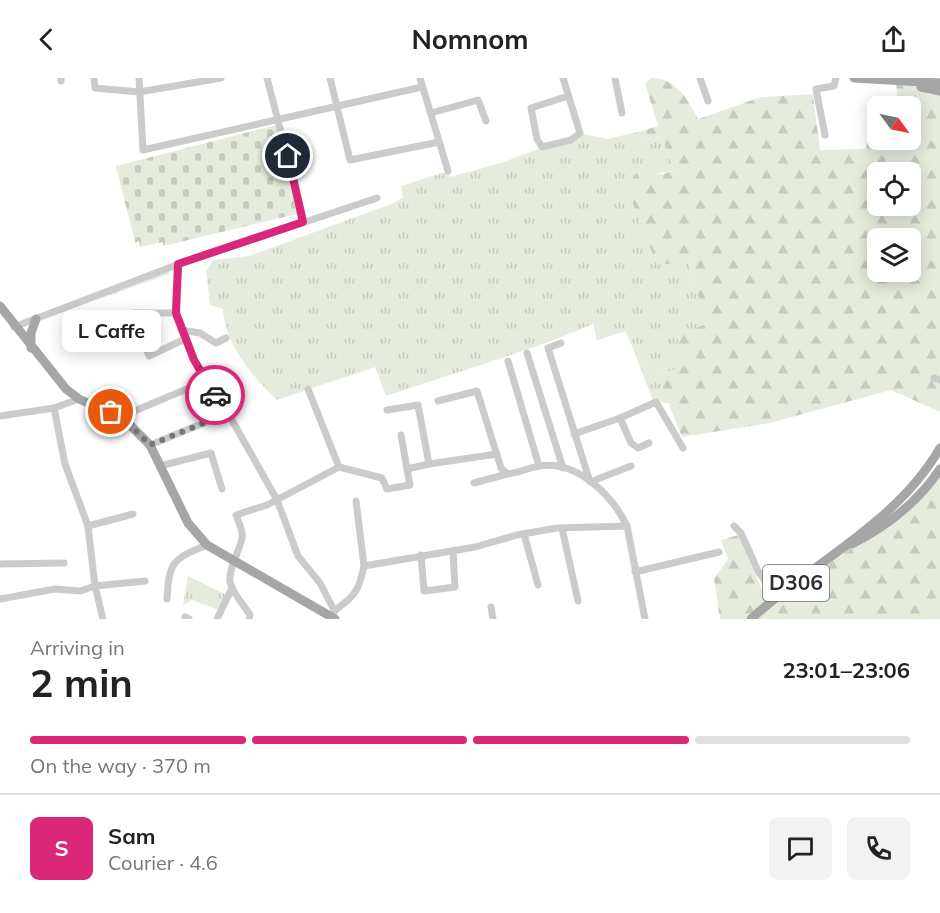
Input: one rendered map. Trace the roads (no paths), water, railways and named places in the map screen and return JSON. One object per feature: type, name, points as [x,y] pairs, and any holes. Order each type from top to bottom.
[{"type":"main road","points":[[854,78],[905,83],[940,83]]},
{"type":"main road","points":[[905,83],[940,91]]},
{"type":"main road","points":[[2,313],[66,389],[79,399],[124,419],[150,445],[188,523],[207,545],[334,615]]},
{"type":"main road","points":[[31,348],[31,333],[36,319]]},
{"type":"main road","name":"D306","points":[[751,619],[776,597],[842,549],[907,493],[940,448]]},
{"type":"main road","name":"D306","points":[[842,549],[866,537],[901,512],[925,489],[940,469]]},
{"type":"street","points":[[94,78],[95,88],[139,92],[221,78]]},
{"type":"street","points":[[139,78],[143,150],[422,87]]},
{"type":"street","points":[[267,78],[303,222]]},
{"type":"street","points":[[330,78],[350,160],[439,142]]},
{"type":"street","points":[[420,78],[448,171]]},
{"type":"street","points":[[563,78],[580,133],[571,140],[542,147],[537,139],[531,108],[568,96]]},
{"type":"street","points":[[615,78],[622,113]]},
{"type":"street","points":[[700,78],[708,101]]},
{"type":"street","points":[[825,135],[816,88],[834,86],[836,78]]},
{"type":"street","points":[[431,113],[478,100],[486,121]]},
{"type":"street","points":[[14,327],[178,264],[377,198]]},
{"type":"street","points":[[178,264],[176,313],[181,330],[204,380],[228,413],[277,500],[298,555],[320,584],[334,615],[360,586],[364,566],[356,501]]},
{"type":"street","points":[[176,313],[133,313],[149,356],[185,339]]},
{"type":"street","points":[[181,330],[200,333],[216,343],[226,338]]},
{"type":"street","points":[[561,343],[548,348],[590,482]]},
{"type":"street","points":[[527,353],[563,468]]},
{"type":"street","points":[[508,361],[538,466]]},
{"type":"street","points":[[124,419],[132,412],[189,388]]},
{"type":"street","points":[[308,389],[339,467]]},
{"type":"street","points":[[438,401],[477,391],[501,468],[507,474]]},
{"type":"street","points":[[0,416],[54,408],[79,399]]},
{"type":"street","points":[[574,434],[620,418],[656,402],[683,448]]},
{"type":"street","points":[[387,410],[418,405],[429,464]]},
{"type":"street","points":[[54,408],[65,464],[88,526],[95,586],[103,619]]},
{"type":"street","points":[[150,445],[228,413]]},
{"type":"street","points":[[620,418],[631,443],[638,448],[650,443]]},
{"type":"street","points":[[217,619],[232,588],[231,570],[236,563],[243,537],[236,515],[277,500],[339,467],[382,478],[387,489],[410,484],[400,435]]},
{"type":"street","points":[[160,466],[211,453],[222,489]]},
{"type":"street","points":[[407,469],[496,454]]},
{"type":"street","points":[[474,483],[538,466],[563,468],[590,482],[611,499],[627,526],[645,619]]},
{"type":"street","points":[[590,482],[631,466]]},
{"type":"street","points":[[88,526],[133,514]]},
{"type":"street","points":[[364,566],[453,551],[524,534],[562,528],[627,526]]},
{"type":"street","points":[[734,526],[741,533],[758,571],[776,597]]},
{"type":"street","points":[[562,528],[578,601]]},
{"type":"street","points":[[524,534],[538,585]]},
{"type":"street","points":[[167,599],[170,568],[180,557],[207,545]]},
{"type":"street","points":[[421,555],[424,591],[455,587],[453,551]]},
{"type":"street","points":[[635,572],[719,552]]},
{"type":"street","points":[[0,564],[64,563]]},
{"type":"street","points":[[0,599],[34,591],[56,589],[80,591],[95,586],[145,581]]},
{"type":"street","points":[[232,588],[250,615],[249,619]]},
{"type":"street","points":[[491,607],[493,619]]},
{"type":"place","name":"L Caffe","points":[[111,412]]}]
